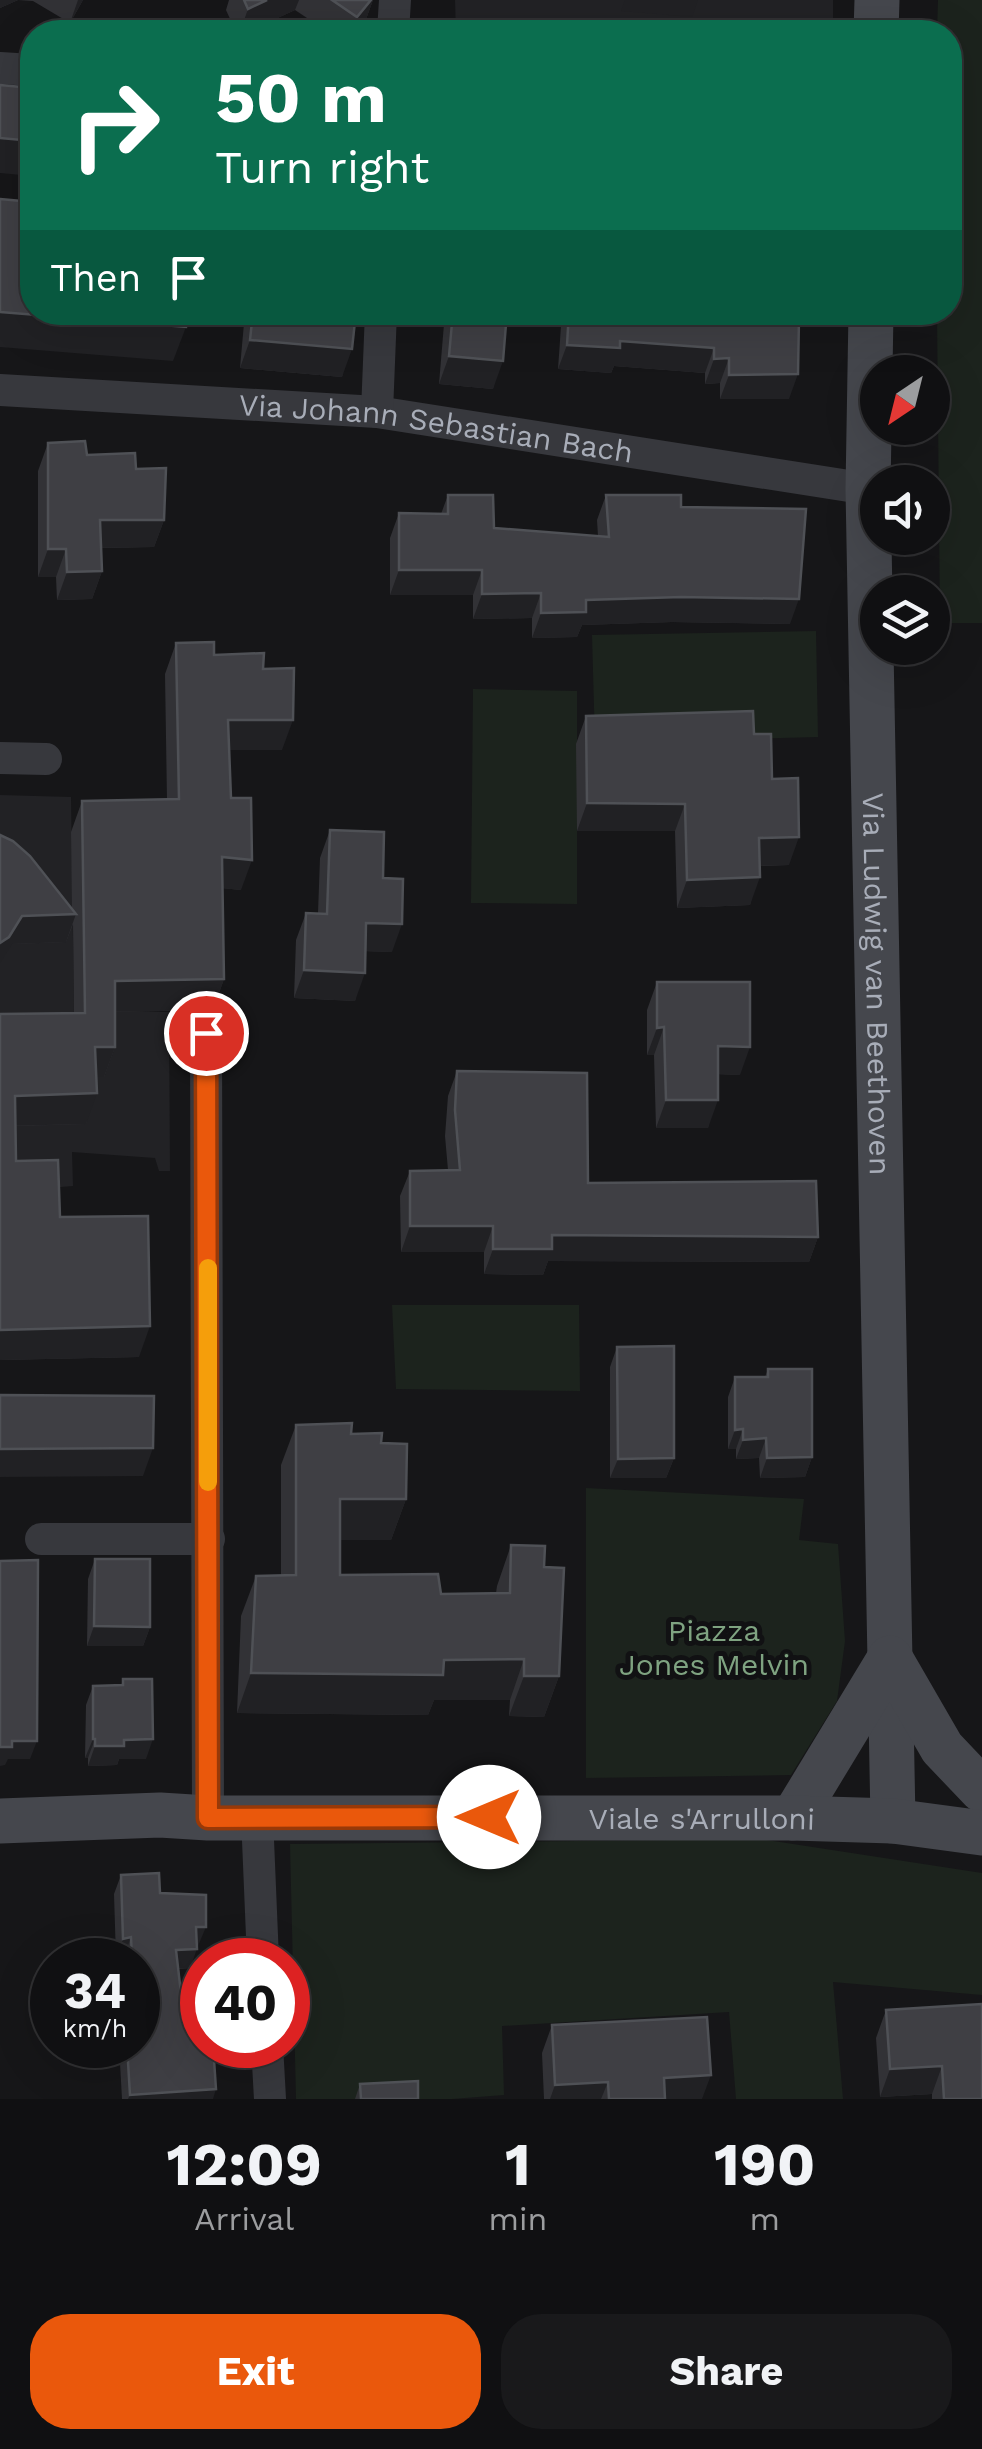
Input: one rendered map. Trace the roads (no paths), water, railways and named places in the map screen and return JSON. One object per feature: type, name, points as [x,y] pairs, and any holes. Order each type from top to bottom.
[{"type":"street","points":[[377,412],[381,325]]},
{"type":"street","name":"Via Ludwig van Beethoven","points":[[868,465],[871,325]]},
{"type":"street","name":"Via Johann Sebastian Bach","points":[[0,390],[377,412],[860,487]]},
{"type":"street","name":"Via Ludwig van Beethoven","points":[[869,555],[893,1821]]},
{"type":"street","points":[[0,758],[46,760]]},
{"type":"street","points":[[206,1033],[208,1818]]},
{"type":"street","points":[[41,1538],[209,1538]]},
{"type":"street","points":[[793,1818],[890,1658]]},
{"type":"street","name":"Via Ludwig van Beethoven","points":[[890,1658],[942,1748],[982,1790]]},
{"type":"street","name":"Viale s'Arrulloni","points":[[0,1821],[160,1815],[793,1818],[893,1821],[982,1832]]},
{"type":"street","points":[[257,1816],[263,1938]]},
{"type":"street","points":[[268,2068],[270,2099]]},
{"type":"park label","name":"Piazza Jones Melvin","points":[[714,1647]]}]
